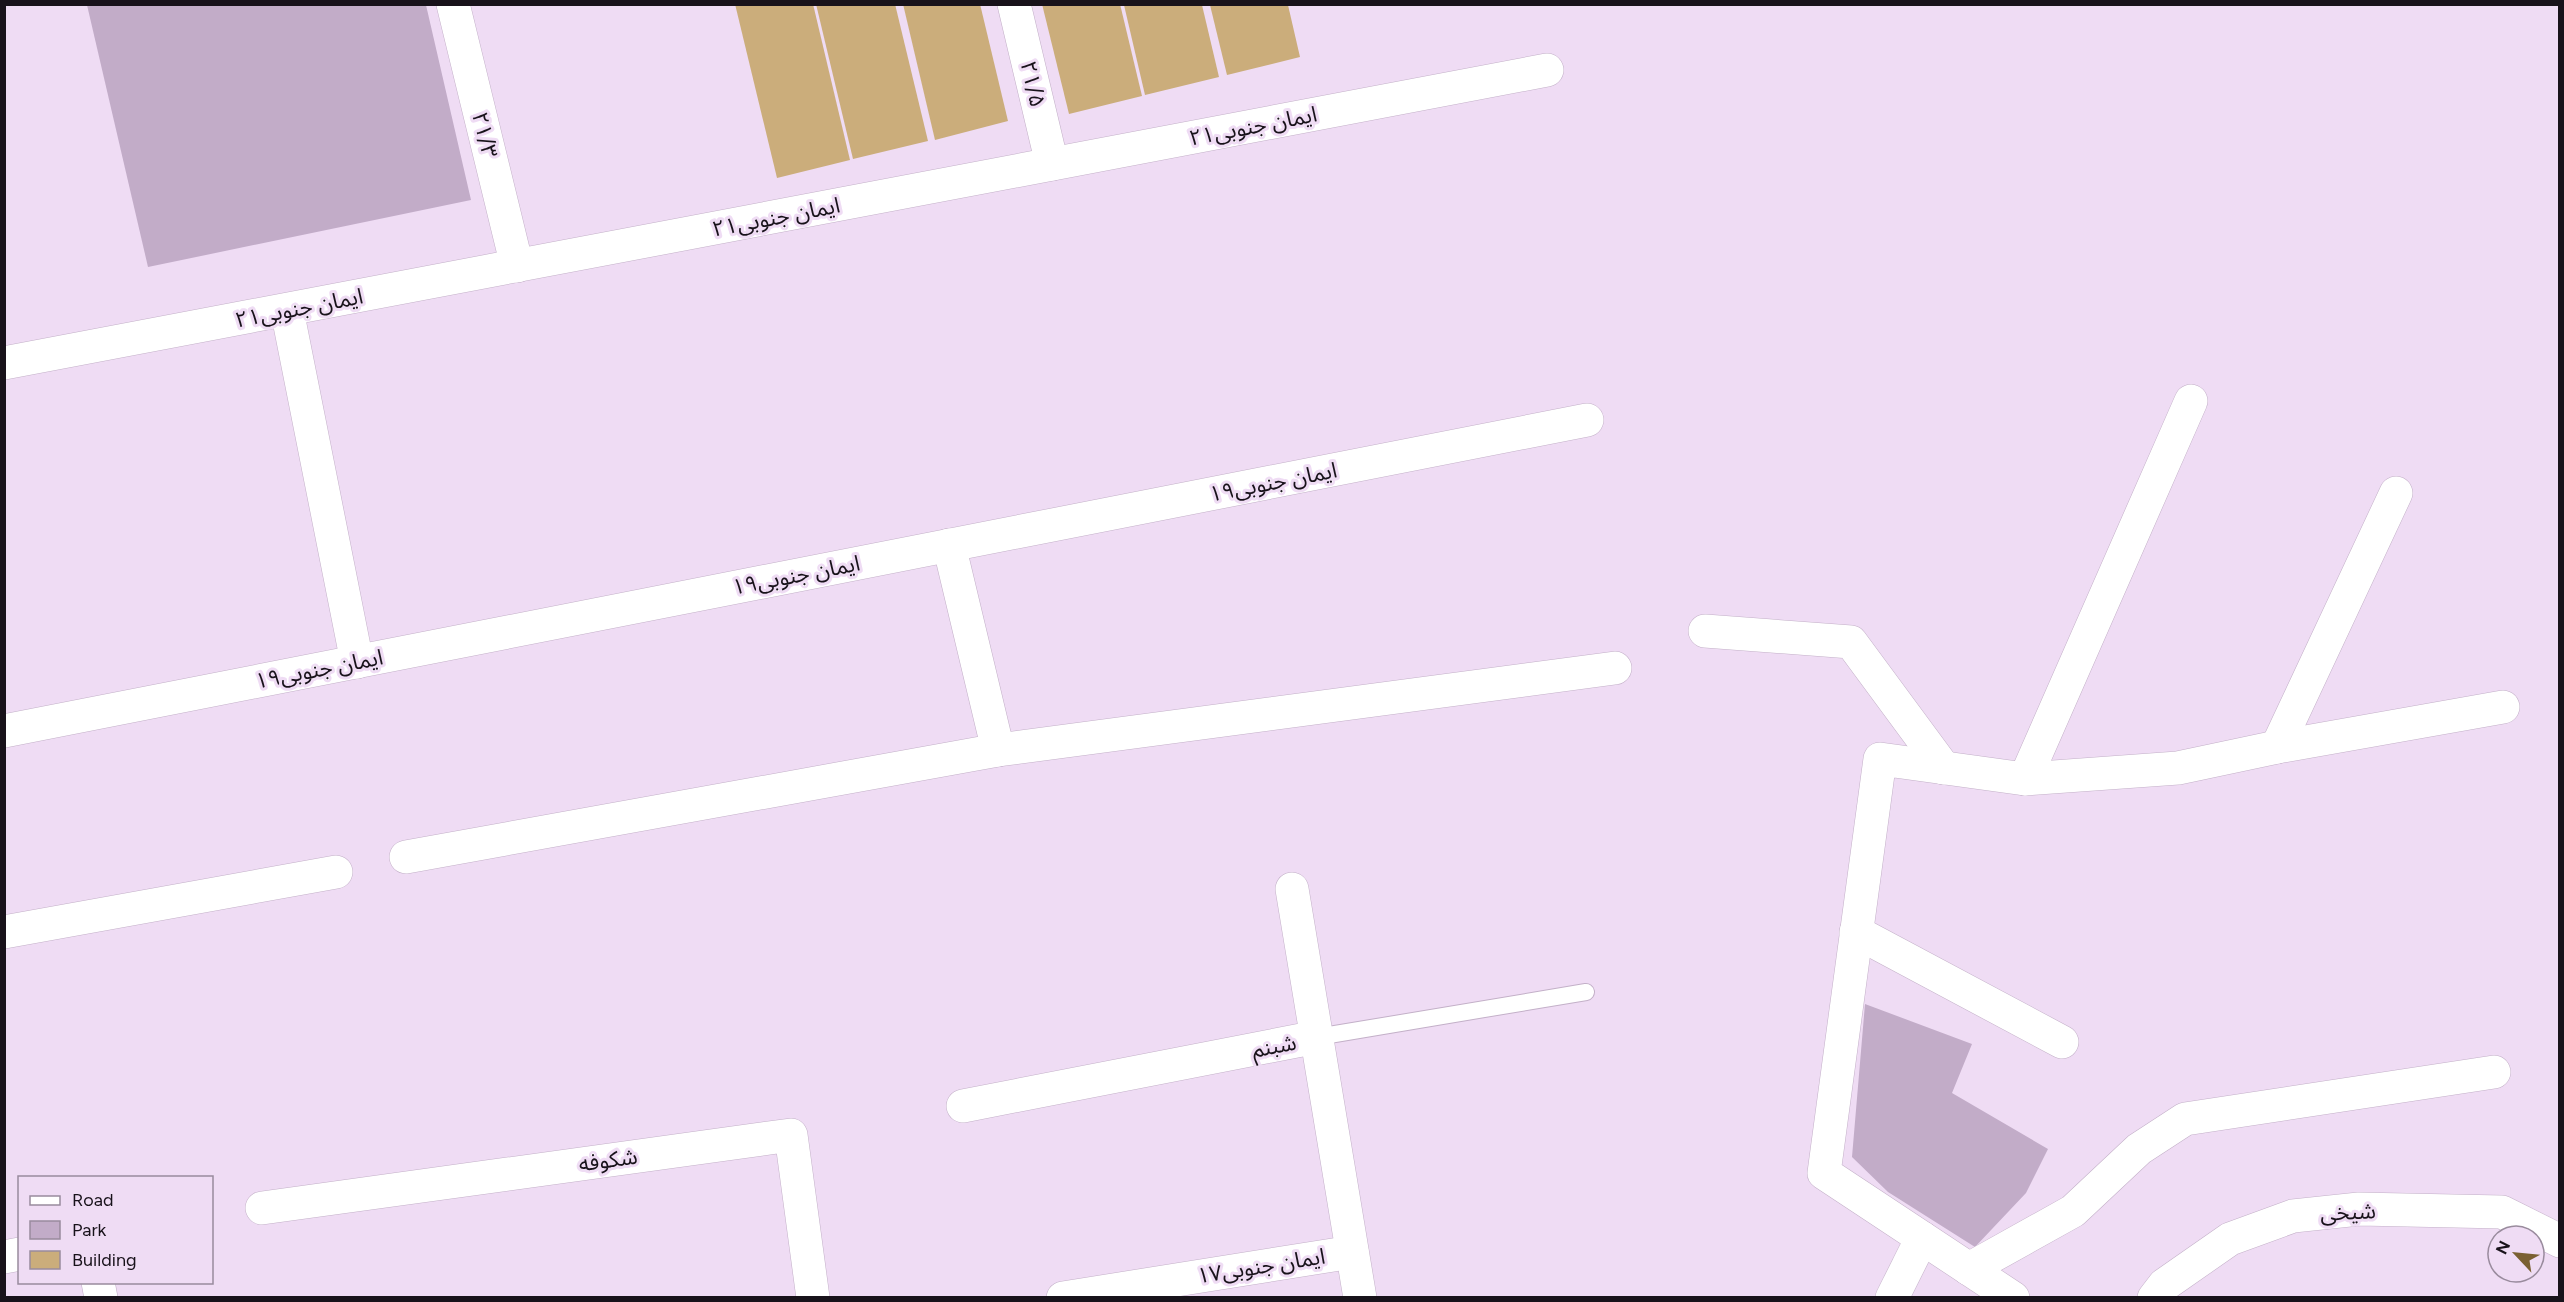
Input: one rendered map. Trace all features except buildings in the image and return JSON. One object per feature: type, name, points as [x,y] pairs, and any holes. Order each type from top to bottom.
[{"type":"street","name":"۲۱/۳","points":[[453,4],[517,266]]},
{"type":"street","name":"۲۱/۵","points":[[1014,4],[1052,164]]},
{"type":"street","name":"ایمان جنوبی۲۱","points":[[4,363],[1547,70]]},
{"type":"street","points":[[287,310],[357,662]]},
{"type":"street","points":[[2025,779],[2191,401]]},
{"type":"street","name":"ایمان جنوبی۱۹","points":[[4,731],[1587,420]]},
{"type":"street","points":[[2277,747],[2396,493]]},
{"type":"street","points":[[949,545],[999,750]]},
{"type":"street","points":[[1705,631],[1851,642],[1944,768]]},
{"type":"street","points":[[406,857],[999,750],[1615,668]]},
{"type":"street","points":[[2013,1298],[1824,1173],[1880,759],[2025,779],[2178,768],[2277,747],[2503,707]]},
{"type":"street","points":[[4,933],[336,872]]},
{"type":"street","points":[[1292,889],[1360,1298]]},
{"type":"street","points":[[1856,932],[2062,1042]]},
{"type":"street","name":"شبنم","points":[[963,1106],[1317,1037]]},
{"type":"street","points":[[1969,1269],[2073,1211],[2139,1149],[2185,1119],[2494,1072]]},
{"type":"street","name":"شکوفه","points":[[262,1208],[791,1135],[813,1298]]},
{"type":"street","name":"شیخی","points":[[2154,1298],[2164,1285],[2230,1239],[2293,1216],[2359,1209],[2502,1212],[2559,1241]]},
{"type":"street","points":[[1892,1298],[1922,1238]]},
{"type":"street","name":"ایمان جنوبی۱۷","points":[[1063,1298],[1352,1252]]},
{"type":"lane","name":"شبنم","points":[[1317,1037],[1586,992]]},
{"type":"green space","points":[[87,5],[426,5],[471,200],[148,267]]},
{"type":"green space","points":[[1865,1004],[1972,1044],[1952,1093],[2048,1149],[2026,1193],[1975,1247],[1888,1192],[1852,1157]]}]
